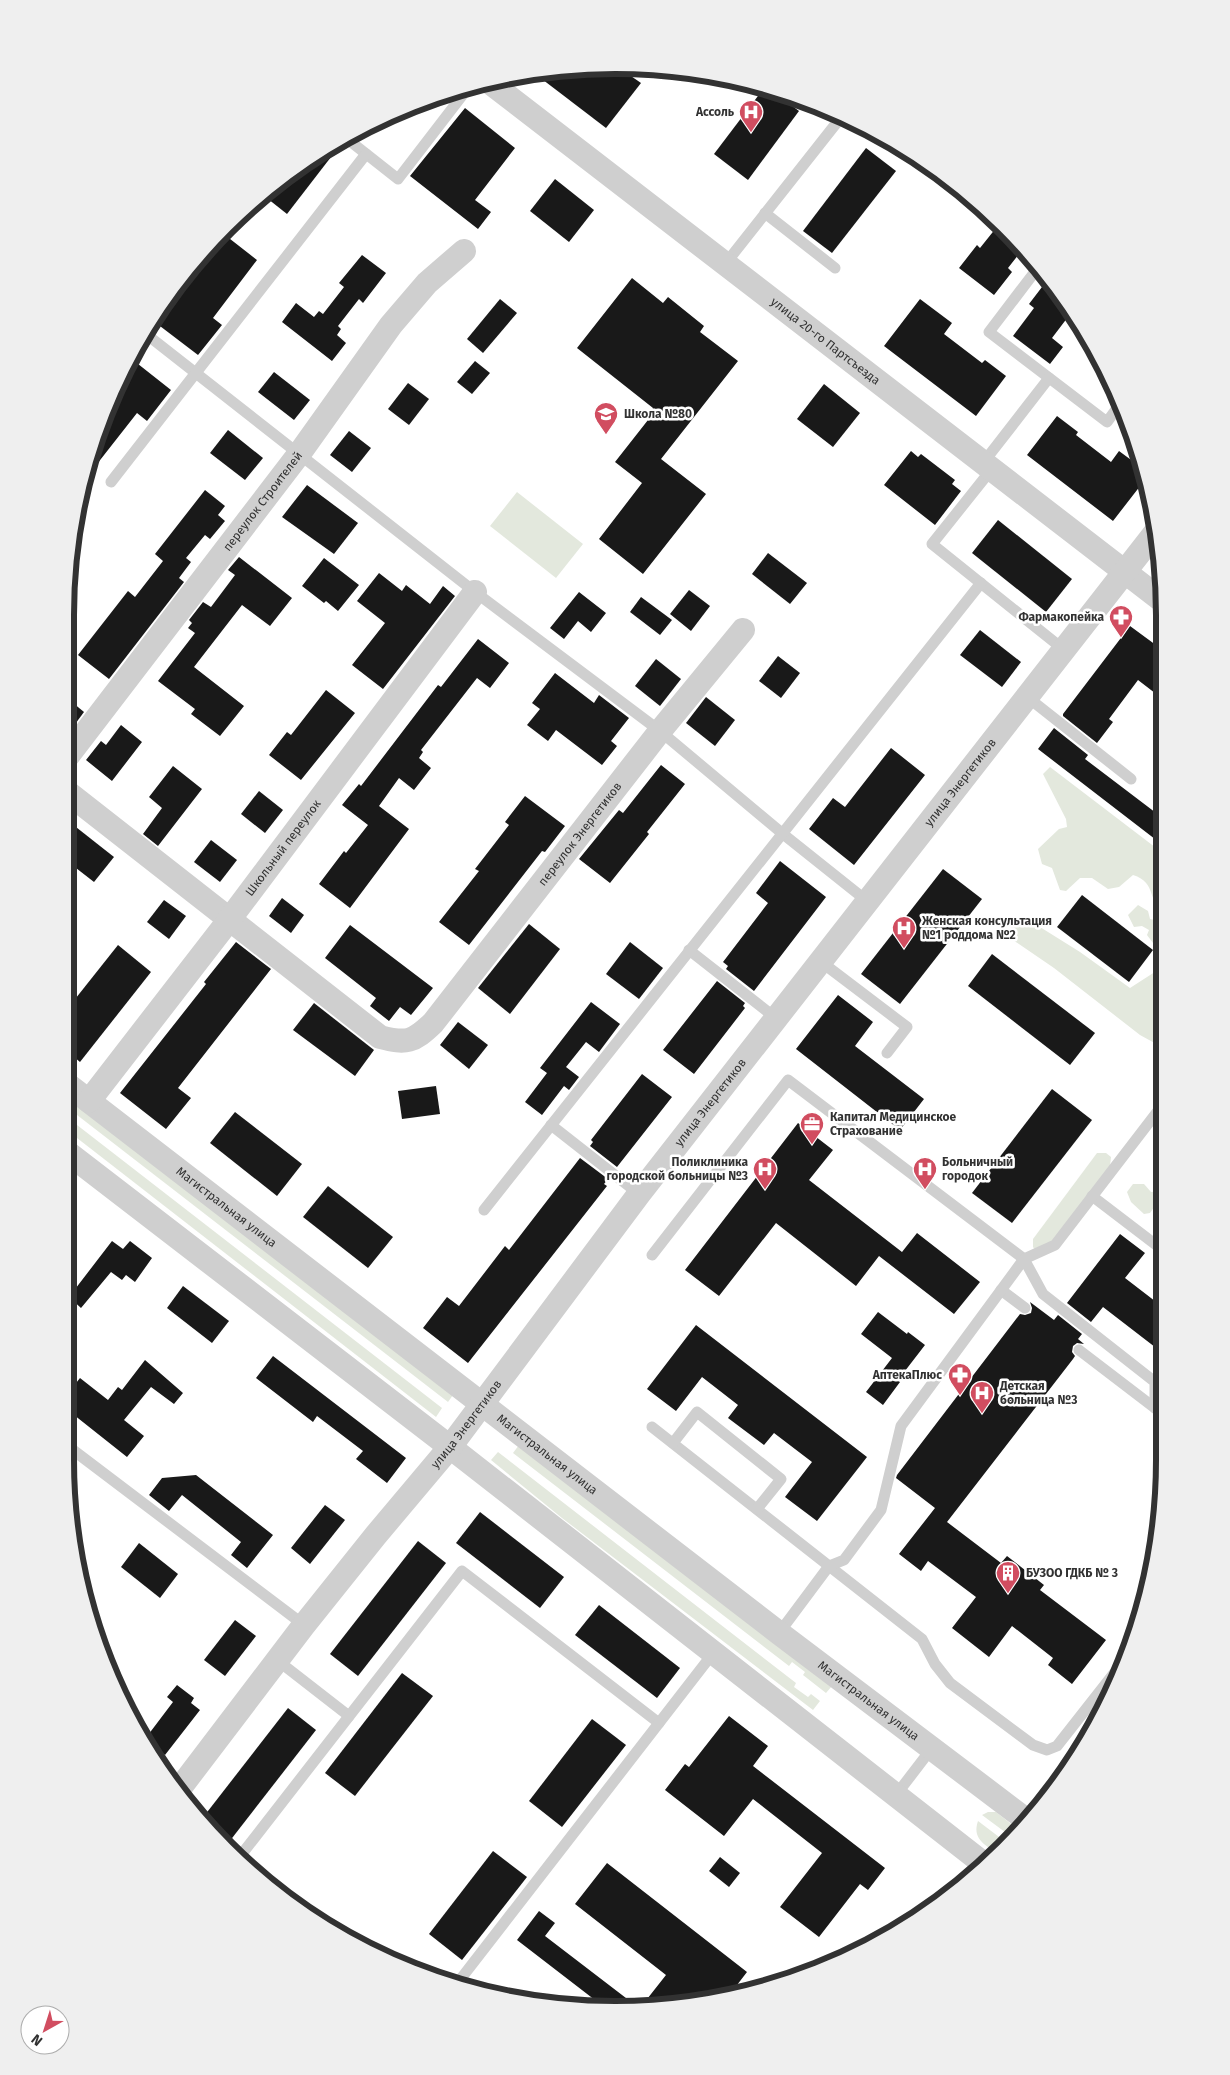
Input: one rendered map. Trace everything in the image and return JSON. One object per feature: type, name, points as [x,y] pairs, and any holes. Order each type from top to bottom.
[{"type":"street","name":"улица 20-го Партсъезда","points":[[495,87],[726,263],[1155,595]]},
{"type":"street","name":"переулок Строителей","points":[[74,749],[299,454],[391,325],[427,282],[464,251]]},
{"type":"street","name":"улица Энергетиков","points":[[183,1785],[304,1625],[450,1447],[639,1194],[1151,538]]},
{"type":"street","name":"Школьный переулок","points":[[89,1101],[229,920],[475,592]]},
{"type":"street","name":"переулок Энергетиков","points":[[229,920],[380,1037],[400,1042],[418,1037],[433,1023],[660,731],[743,630]]},
{"type":"street","points":[[74,798],[229,920]]},
{"type":"street","name":"Магистральная улица","points":[[74,1090],[779,1633],[1022,1817]]},
{"type":"street","points":[[74,1158],[450,1447],[979,1860]]},
{"type":"lane","points":[[351,142],[398,179],[462,96]]},
{"type":"lane","points":[[726,263],[837,122]]},
{"type":"lane","points":[[111,482],[366,154]]},
{"type":"lane","points":[[765,213],[835,268]]},
{"type":"lane","points":[[1034,273],[989,332],[1107,422],[1116,410]]},
{"type":"lane","points":[[150,337],[475,592],[660,731],[783,834],[867,901]]},
{"type":"lane","points":[[1048,378],[932,544],[1063,649]]},
{"type":"lane","points":[[484,1210],[982,583]]},
{"type":"lane","points":[[1026,696],[1131,779]]},
{"type":"lane","points":[[689,950],[777,1019]]},
{"type":"lane","points":[[820,961],[907,1027],[887,1053]]},
{"type":"lane","points":[[652,1255],[788,1080],[1024,1259],[1043,1294],[1155,1382],[1156,1388]]},
{"type":"lane","points":[[779,1633],[829,1566],[844,1560],[881,1510],[900,1426],[1024,1259],[1055,1245],[1156,1113]]},
{"type":"lane","points":[[551,1125],[639,1194]]},
{"type":"lane","points":[[1092,1196],[1156,1246]]},
{"type":"lane","points":[[1001,1290],[1025,1308]]},
{"type":"lane","points":[[1079,1350],[1156,1409]]},
{"type":"lane","points":[[673,1443],[697,1412],[781,1479],[757,1509]]},
{"type":"lane","points":[[652,1427],[922,1639],[935,1664],[950,1683],[1033,1744],[1047,1750],[1057,1746],[1109,1680]]},
{"type":"lane","points":[[74,1451],[304,1625]]},
{"type":"lane","points":[[243,1853],[462,1570],[659,1724]]},
{"type":"lane","points":[[461,1979],[714,1652]]},
{"type":"lane","points":[[277,1660],[349,1716]]},
{"type":"lane","points":[[896,1795],[932,1748]]},
{"type":"shaded area","points":[[517,492],[583,544],[556,578],[490,526]]},
{"type":"shaded area","points":[[1050,767],[1156,848],[1156,903],[1146,883],[1141,878],[1133,875],[1119,887],[1108,889],[1092,878],[1080,878],[1066,891],[1060,890],[1052,868],[1042,864],[1038,849],[1059,829],[1067,827],[1066,819],[1043,774]]},
{"type":"shaded area","points":[[1138,905],[1148,911],[1150,919],[1156,920],[1156,947],[1147,935],[1149,930],[1142,926],[1134,927],[1128,915]]},
{"type":"shaded area","points":[[1032,922],[1080,952],[1130,988],[1156,971],[1156,1044],[1140,1035],[1054,968],[1013,940],[1010,928],[1021,923]]},
{"type":"shaded area","points":[[74,1104],[453,1395],[448,1402],[74,1113]]},
{"type":"shaded area","points":[[74,1123],[442,1408],[436,1417],[74,1136]]},
{"type":"shaded area","points":[[1156,1123],[1156,1146],[1155,1145]]},
{"type":"shaded area","points":[[1097,1153],[1106,1153],[1111,1157],[1110,1166],[1054,1242],[1036,1251],[1033,1247],[1033,1239]]},
{"type":"shaded area","points":[[1133,1184],[1144,1184],[1151,1192],[1156,1192],[1156,1207],[1150,1213],[1144,1214],[1131,1202],[1127,1192]]},
{"type":"shaded area","points":[[519,1445],[832,1686],[826,1693],[803,1675],[805,1672],[792,1662],[789,1666],[513,1453]]},
{"type":"shaded area","points":[[498,1452],[796,1683],[794,1687],[808,1697],[811,1694],[820,1701],[813,1710],[562,1518],[491,1460]]},
{"type":"shaded area","points":[[988,1812],[996,1812],[1014,1826],[1007,1833],[982,1815]]},
{"type":"shaded area","points":[[978,1821],[1002,1839],[991,1849],[980,1840],[977,1827]]},
{"type":"building","points":[[629,74],[641,83],[606,128],[541,78],[580,75]]},
{"type":"building","name":"Ассоль","points":[[760,93],[785,101],[799,111],[748,180],[714,154]]},
{"type":"building","points":[[465,108],[515,148],[475,200],[491,212],[478,229],[410,176]]},
{"type":"building","points":[[866,148],[896,171],[832,253],[803,231]]},
{"type":"building","points":[[335,152],[287,214],[269,200],[314,165]]},
{"type":"building","points":[[555,179],[594,210],[569,242],[530,211]]},
{"type":"building","points":[[995,229],[1019,254],[1008,268],[1012,272],[994,295],[959,268],[977,245],[980,248]]},
{"type":"building","points":[[227,237],[257,260],[213,318],[222,325],[198,355],[158,325],[208,258]]},
{"type":"building","points":[[362,255],[386,273],[363,303],[359,299],[338,326],[341,329],[337,335],[346,343],[332,361],[282,322],[296,303],[314,317],[319,311],[323,314],[344,287],[339,283]]},
{"type":"building","points":[[632,278],[663,303],[668,297],[704,326],[700,332],[738,361],[661,459],[706,494],[643,574],[599,539],[642,483],[615,462],[648,420],[653,408],[577,348]]},
{"type":"building","points":[[1042,287],[1048,292],[1067,318],[1052,338],[1063,347],[1050,364],[1013,336],[1034,308],[1029,304]]},
{"type":"building","points":[[500,299],[517,313],[483,353],[467,339]]},
{"type":"building","points":[[920,299],[952,323],[944,334],[982,363],[985,360],[1006,376],[976,416],[884,346]]},
{"type":"building","points":[[475,361],[490,373],[472,394],[457,382]]},
{"type":"building","points":[[137,363],[171,390],[147,421],[137,413],[94,468],[115,408]]},
{"type":"building","points":[[274,372],[310,400],[294,420],[258,392]]},
{"type":"building","points":[[408,383],[429,399],[409,425],[388,409]]},
{"type":"building","points":[[824,384],[860,413],[833,447],[797,419]]},
{"type":"building","points":[[1057,416],[1078,432],[1076,435],[1111,462],[1119,451],[1134,462],[1140,486],[1113,521],[1027,455]]},
{"type":"building","points":[[228,430],[263,458],[245,480],[210,453]]},
{"type":"building","points":[[349,431],[371,448],[352,472],[330,455]]},
{"type":"building","points":[[911,451],[918,457],[921,454],[955,480],[952,484],[961,491],[935,525],[884,485]]},
{"type":"building","points":[[307,485],[358,523],[334,554],[282,517]]},
{"type":"building","points":[[205,490],[225,506],[218,515],[225,521],[210,539],[205,535],[186,558],[191,562],[179,578],[184,582],[109,679],[78,655],[128,591],[135,597],[163,561],[155,554]]},
{"type":"building","points":[[998,520],[1072,579],[1046,612],[972,553]]},
{"type":"building","points":[[768,553],[807,583],[790,604],[752,574]]},
{"type":"building","points":[[239,557],[292,598],[270,626],[242,605],[194,667],[244,706],[220,736],[191,714],[195,709],[158,681],[195,633],[188,628],[192,623],[189,620],[203,602],[211,607],[235,575],[228,570]]},
{"type":"building","points":[[324,558],[359,585],[338,611],[302,586]]},
{"type":"building","points":[[379,573],[402,591],[406,585],[430,604],[443,586],[455,596],[383,689],[352,665],[385,623],[357,601]]},
{"type":"building","points":[[689,590],[710,606],[691,631],[670,614]]},
{"type":"building","points":[[579,592],[606,613],[591,632],[578,621],[564,639],[550,628]]},
{"type":"building","points":[[641,597],[672,620],[660,635],[630,612]]},
{"type":"building","points":[[1130,626],[1156,645],[1156,694],[1138,680],[1109,719],[1113,722],[1097,743],[1063,716]]},
{"type":"building","points":[[980,630],[1021,662],[1002,687],[960,655]]},
{"type":"building","points":[[478,639],[509,663],[490,688],[477,678],[421,750],[423,752],[419,758],[431,768],[414,790],[399,778],[379,806],[409,829],[350,908],[319,884],[344,851],[346,853],[368,825],[342,805],[359,784],[361,786],[438,685],[441,687]]},
{"type":"building","points":[[778,656],[800,673],[781,698],[759,681]]},
{"type":"building","points":[[656,659],[681,679],[660,706],[635,686]]},
{"type":"building","points":[[555,673],[594,703],[599,695],[629,718],[611,741],[617,746],[602,765],[556,730],[548,741],[527,725],[540,709],[532,703]]},
{"type":"building","points":[[326,690],[355,713],[301,780],[269,755],[287,732],[291,735]]},
{"type":"building","points":[[706,697],[735,720],[715,746],[686,723]]},
{"type":"building","points":[[74,704],[84,712],[74,726]]},
{"type":"building","points":[[121,725],[142,742],[112,781],[86,760],[101,741],[106,745]]},
{"type":"building","points":[[1054,728],[1088,755],[1085,759],[1156,813],[1156,840],[1038,749]]},
{"type":"building","points":[[891,748],[925,775],[854,865],[809,829],[833,798],[845,807]]},
{"type":"building","points":[[661,765],[685,784],[610,883],[579,859],[619,810],[623,813]]},
{"type":"building","points":[[173,766],[202,789],[158,846],[143,834],[162,808],[149,797]]},
{"type":"building","points":[[259,791],[283,810],[265,833],[241,814]]},
{"type":"building","points":[[525,796],[565,826],[545,852],[542,851],[469,945],[439,922],[479,871],[475,869],[509,825],[505,822]]},
{"type":"building","points":[[74,826],[114,857],[94,882],[74,866]]},
{"type":"building","points":[[211,840],[237,860],[220,882],[194,862]]},
{"type":"building","points":[[780,861],[826,897],[754,991],[726,969],[728,966],[723,962],[768,903],[756,893]]},
{"type":"building","points":[[943,869],[982,899],[900,1004],[861,974]]},
{"type":"building","points":[[1082,895],[1153,950],[1129,982],[1057,927]]},
{"type":"building","points":[[282,898],[304,915],[291,933],[269,916]]},
{"type":"building","points":[[164,900],[186,916],[169,939],[147,922]]},
{"type":"building","points":[[529,924],[560,949],[510,1014],[478,988]]},
{"type":"building","points":[[350,925],[433,988],[411,1015],[400,1007],[389,1021],[370,1006],[376,998],[325,958]]},
{"type":"building","points":[[236,942],[271,969],[178,1088],[191,1098],[166,1129],[120,1093],[206,984],[204,982]]},
{"type":"building","points":[[630,942],[663,968],[639,999],[606,974]]},
{"type":"building","points":[[118,945],[151,972],[80,1062],[74,1057],[74,1000]]},
{"type":"building","points":[[992,954],[1095,1033],[1070,1065],[968,986]]},
{"type":"building","points":[[717,981],[745,1003],[743,1006],[745,1008],[694,1074],[663,1050]]},
{"type":"building","points":[[838,995],[873,1022],[855,1046],[924,1099],[900,1130],[796,1049]]},
{"type":"building","points":[[591,1002],[620,1024],[599,1052],[586,1042],[566,1067],[579,1077],[569,1090],[564,1086],[542,1115],[525,1102],[547,1073],[540,1068]]},
{"type":"building","points":[[314,1003],[374,1050],[355,1076],[293,1030]]},
{"type":"building","points":[[458,1022],[488,1045],[469,1069],[440,1045]]},
{"type":"building","points":[[642,1074],[672,1097],[617,1167],[590,1146],[593,1142],[591,1140]]},
{"type":"building","points":[[436,1086],[440,1114],[402,1119],[398,1091]]},
{"type":"building","points":[[1052,1089],[1092,1120],[1012,1223],[972,1193]]},
{"type":"building","points":[[235,1112],[302,1164],[277,1196],[210,1143]]},
{"type":"building","points":[[798,1123],[833,1150],[809,1180],[902,1252],[917,1233],[980,1282],[954,1314],[879,1256],[856,1286],[776,1223],[719,1296],[685,1270]]},
{"type":"building","points":[[580,1158],[608,1179],[604,1184],[607,1186],[468,1363],[423,1328],[447,1297],[459,1306],[505,1246],[509,1250]]},
{"type":"building","points":[[328,1186],[393,1237],[368,1268],[303,1217]]},
{"type":"building","points":[[1120,1234],[1145,1253],[1125,1278],[1156,1302],[1156,1348],[1103,1307],[1091,1322],[1067,1303]]},
{"type":"building","points":[[112,1241],[123,1249],[130,1241],[152,1258],[135,1282],[126,1275],[122,1280],[111,1272],[81,1308],[74,1302],[74,1290]]},
{"type":"building","points":[[183,1286],[229,1321],[212,1343],[167,1308]]},
{"type":"building","points":[[1030,1302],[1054,1320],[1058,1315],[1082,1334],[1078,1339],[1084,1344],[1077,1343],[1073,1346],[1072,1352],[1075,1356],[1073,1359],[947,1522],[1001,1563],[1007,1556],[1044,1585],[1040,1590],[1106,1640],[1072,1684],[1048,1665],[1053,1658],[1012,1626],[989,1657],[952,1628],[976,1597],[928,1561],[921,1571],[899,1554],[935,1508],[896,1478],[897,1475],[1020,1314],[1031,1313]]},
{"type":"building","points":[[878,1312],[925,1345],[898,1380],[900,1382],[883,1405],[866,1392],[892,1358],[861,1334]]},
{"type":"building","points":[[696,1325],[867,1457],[817,1521],[785,1497],[812,1462],[774,1433],[764,1445],[728,1418],[738,1405],[702,1377],[676,1411],[647,1389]]},
{"type":"building","points":[[273,1356],[406,1458],[387,1483],[356,1459],[363,1451],[317,1416],[313,1422],[256,1378]]},
{"type":"building","points":[[145,1360],[183,1393],[174,1404],[151,1387],[124,1420],[144,1436],[127,1457],[74,1415],[74,1386],[80,1378],[108,1400],[118,1387],[122,1390]]},
{"type":"building","points":[[196,1475],[273,1535],[247,1568],[231,1555],[241,1542],[182,1495],[169,1511],[149,1495],[162,1478]]},
{"type":"building","points":[[325,1505],[345,1520],[310,1564],[291,1548]]},
{"type":"building","points":[[480,1512],[564,1577],[540,1608],[456,1543]]},
{"type":"building","points":[[418,1541],[446,1563],[358,1676],[330,1654]]},
{"type":"building","points":[[139,1543],[178,1574],[160,1598],[121,1567]]},
{"type":"building","points":[[599,1605],[680,1668],[657,1698],[575,1635]]},
{"type":"building","points":[[235,1620],[256,1636],[225,1676],[204,1660]]},
{"type":"building","points":[[402,1673],[433,1696],[355,1796],[325,1773]]},
{"type":"building","points":[[177,1685],[194,1698],[191,1703],[200,1710],[165,1755],[157,1749],[148,1735],[173,1702],[167,1697]]},
{"type":"building","points":[[288,1708],[316,1730],[230,1841],[206,1814]]},
{"type":"building","points":[[729,1716],[768,1746],[753,1766],[885,1868],[868,1890],[860,1884],[819,1937],[780,1907],[822,1853],[753,1799],[724,1836],[665,1790],[685,1764],[689,1767]]},
{"type":"building","points":[[592,1719],[626,1745],[562,1827],[529,1801]]},
{"type":"building","points":[[493,1851],[527,1877],[462,1960],[429,1934]]},
{"type":"building","points":[[720,1857],[740,1873],[729,1887],[709,1871]]},
{"type":"building","points":[[607,1863],[747,1972],[735,1988],[686,1997],[646,2000],[666,1975],[575,1904]]},
{"type":"building","points":[[539,1911],[555,1923],[545,1936],[629,2001],[595,2000],[517,1940]]},
{"type":"place","name":"Ассоль","points":[[751,133]]},
{"type":"place","name":"Школа №80","points":[[606,435]]},
{"type":"place","name":"Фармакопейка","points":[[1121,638]]},
{"type":"place","name":"Женская консультация №1 роддома №2","points":[[904,949]]},
{"type":"place","name":"Капитал Медицинское Страхование","points":[[812,1145]]},
{"type":"place","name":"Поликлиника городской больницы №3","points":[[765,1190]]},
{"type":"place","name":"Больничный городок","points":[[925,1190]]},
{"type":"place","name":"АптекаПлюс","points":[[960,1396]]},
{"type":"place","name":"Детская больница №3","points":[[982,1414]]},
{"type":"place","name":"БУЗОО ГДКБ № 3","points":[[1008,1594]]}]
